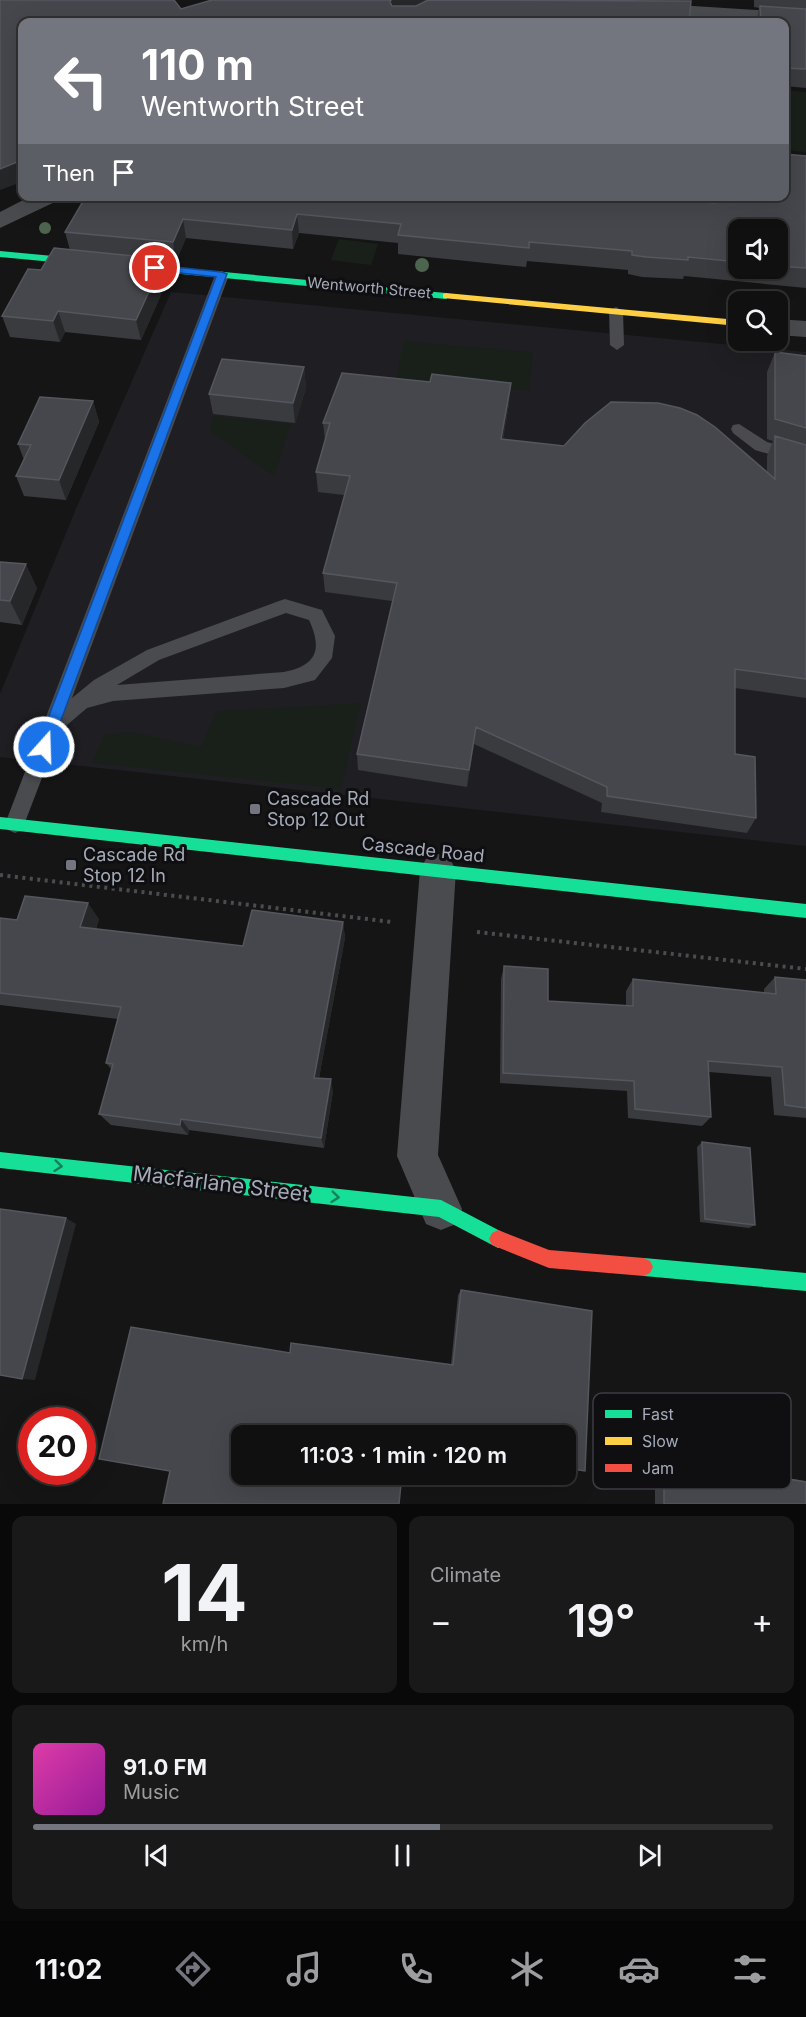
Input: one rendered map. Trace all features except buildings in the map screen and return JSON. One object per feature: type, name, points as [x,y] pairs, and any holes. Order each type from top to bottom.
[{"type":"street","points":[[626,7],[806,19]]},
{"type":"street","points":[[0,221],[39,201]]},
{"type":"street","name":"Wentworth Street","points":[[0,254],[728,322]]},
{"type":"street","points":[[788,328],[806,329]]},
{"type":"street","name":"Cascade Road","points":[[8,823],[806,911]]},
{"type":"street","points":[[438,870],[417,1156],[441,1209]]},
{"type":"street","name":"Macfarlane Street","points":[[0,1160],[441,1209],[483,1233],[549,1259],[806,1282]]},
{"type":"lane","points":[[8,823],[51,727],[222,274]]},
{"type":"lane","points":[[616,312],[617,345]]},
{"type":"lane","points":[[739,429],[761,446],[806,459]]},
{"type":"lane","points":[[51,727],[80,702],[101,685],[153,655],[285,606],[316,615],[326,636],[323,658],[308,675],[284,680],[113,693],[80,702]]},
{"type":"shaded area","points":[[789,90],[806,92],[806,152],[789,150]]},
{"type":"shaded area","points":[[339,239],[378,244],[371,265],[331,260]]},
{"type":"shaded area","points":[[171,292],[728,345],[728,351],[806,352],[806,846],[0,757],[0,694],[75,511]]},
{"type":"shaded area","points":[[404,341],[533,352],[529,391],[396,379]]},
{"type":"shaded area","points":[[214,416],[291,424],[274,476],[209,431]]},
{"type":"shaded area","points":[[361,703],[341,789],[92,763],[104,734],[132,732],[201,747],[216,711]]},
{"type":"traffic: fast","points":[[0,254],[446,296]]},
{"type":"traffic: fast","points":[[0,823],[806,911]]},
{"type":"traffic: fast","points":[[0,1160],[441,1209],[498,1239]]},
{"type":"traffic: fast","points":[[644,1267],[806,1282]]},
{"type":"traffic: slow","points":[[446,296],[728,322]]},
{"type":"traffic: jam","points":[[498,1239],[549,1259],[644,1267]]},
{"type":"place","name":"Cascade Rd Stop 12 Out","points":[[255,809]]},
{"type":"place","name":"Cascade Rd Stop 12 In","points":[[71,865]]},
{"type":"route","points":[[44,747],[222,274],[155,268]]}]
